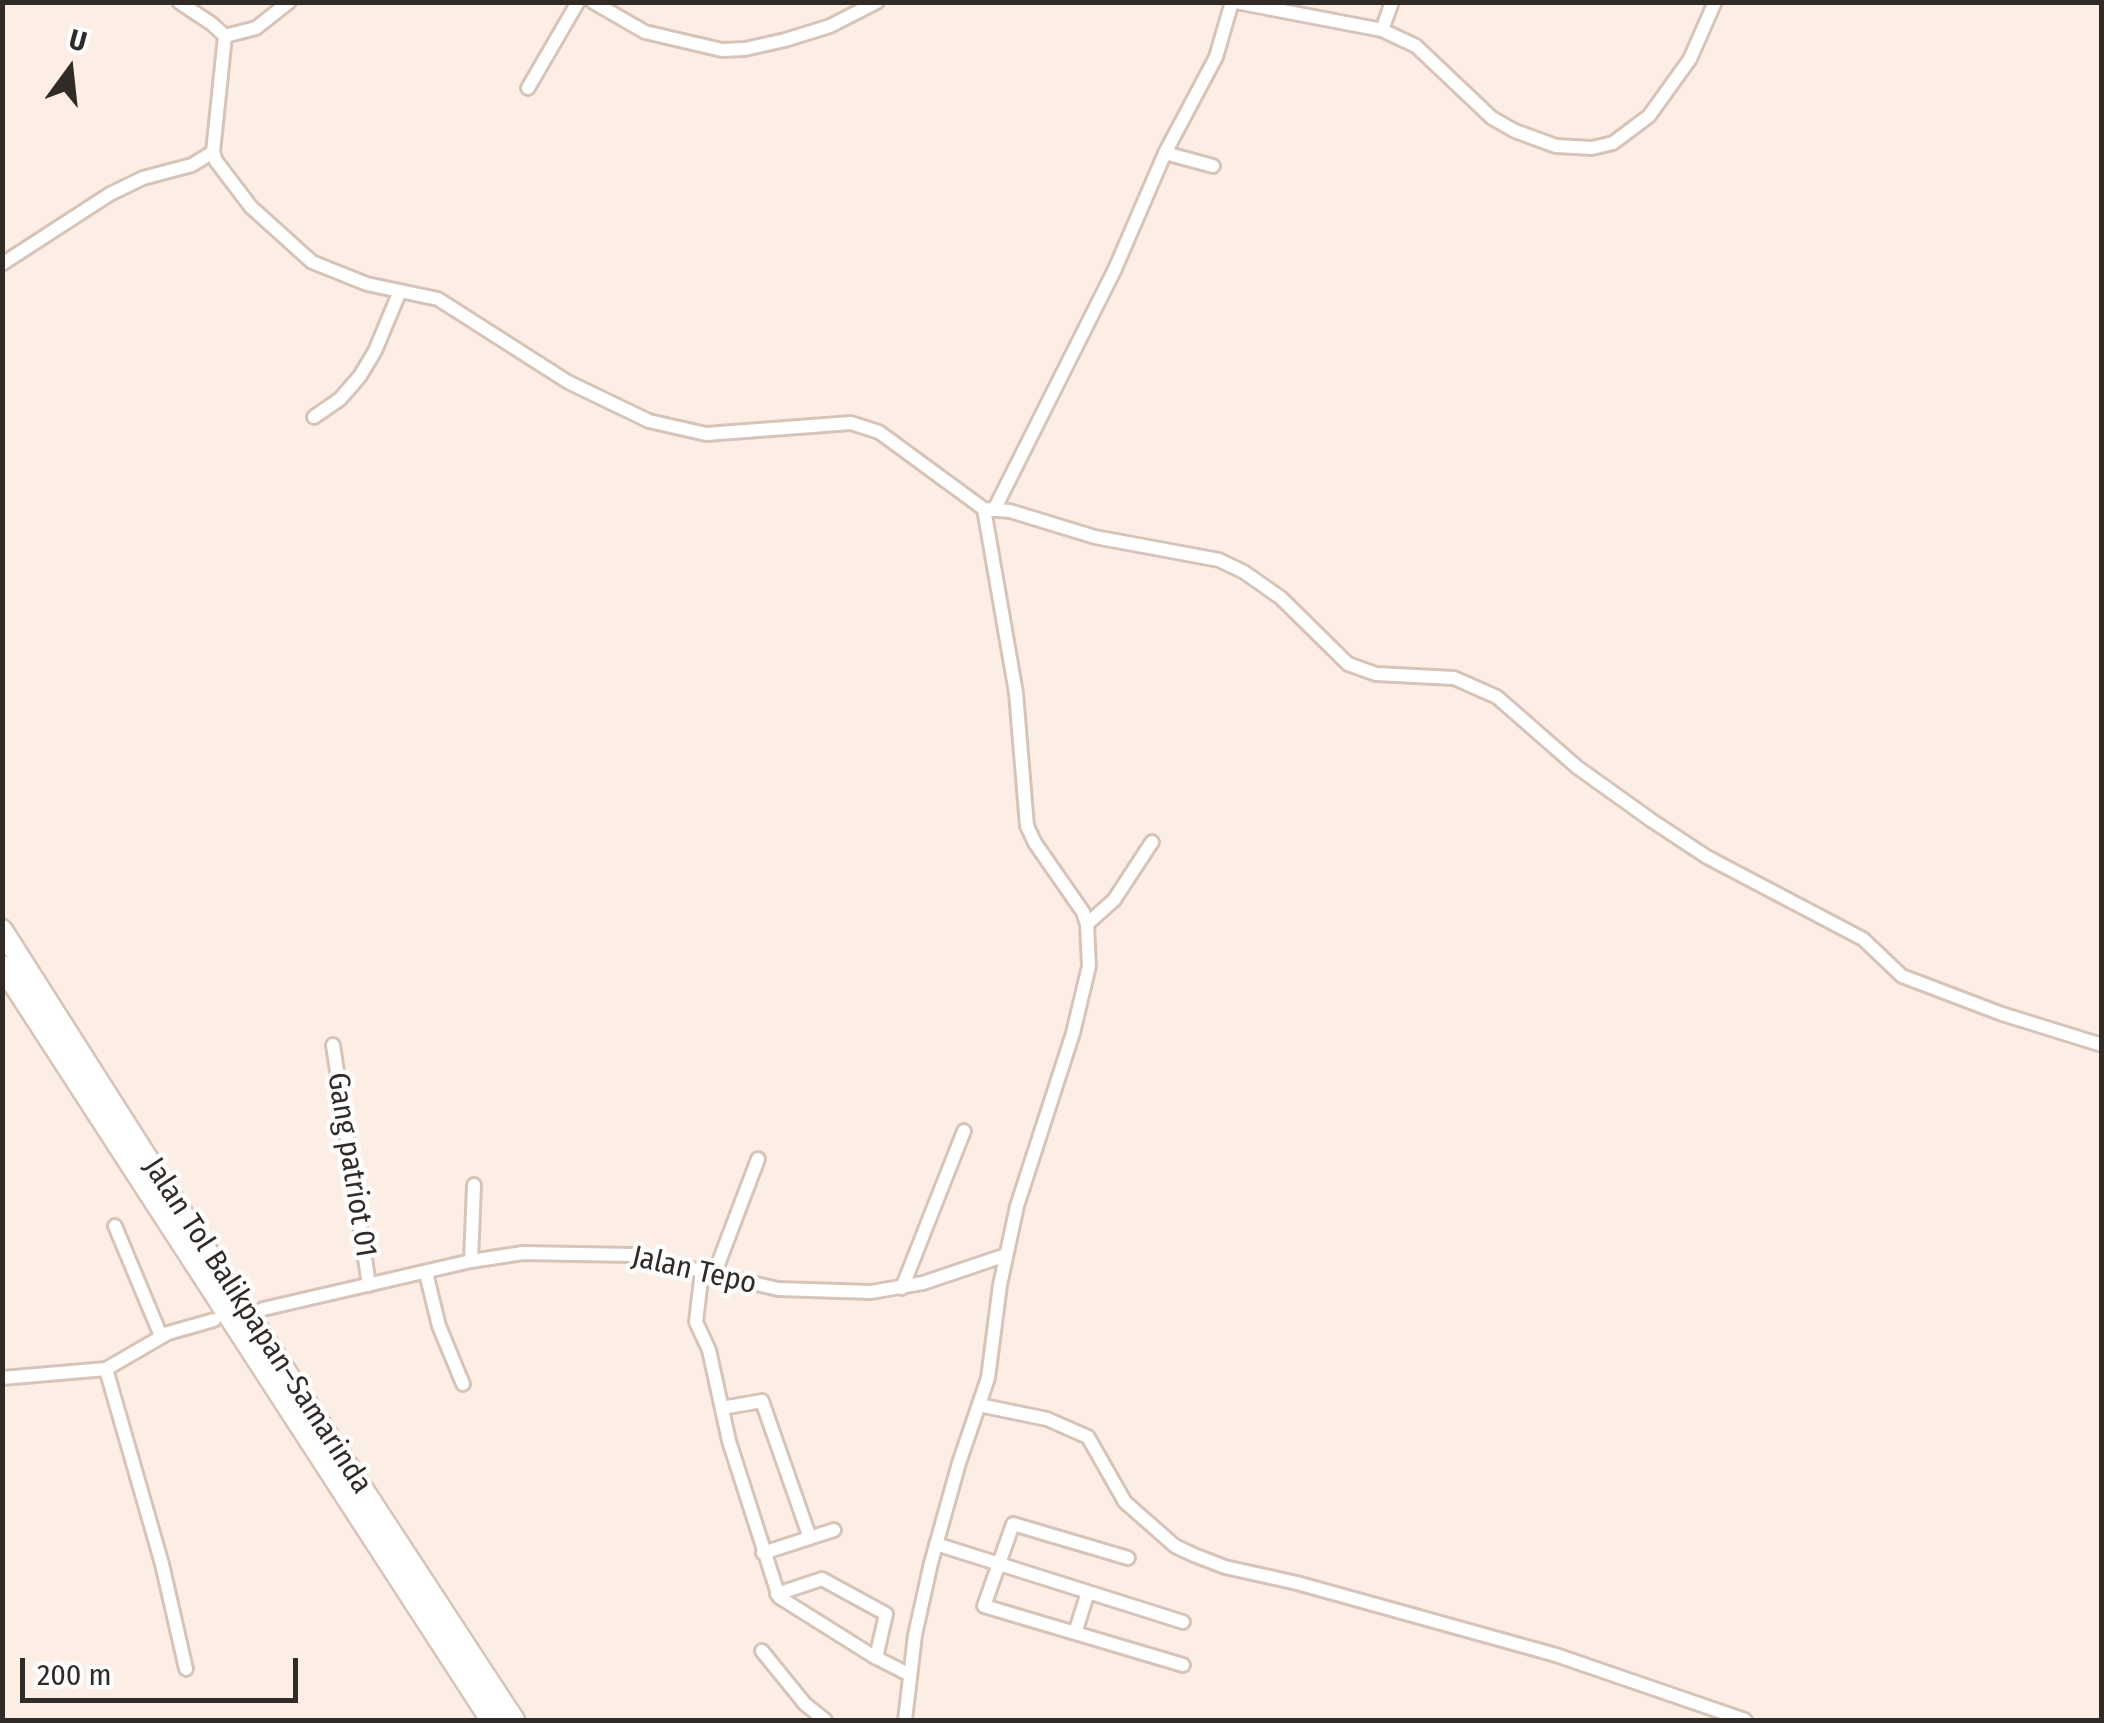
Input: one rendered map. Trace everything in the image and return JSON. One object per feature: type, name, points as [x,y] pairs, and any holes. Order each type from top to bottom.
[{"type":"highway","name":"Jalan Tol Balikpapan–Samarinda","points":[[2,930],[514,1720]]},
{"type":"highway","name":"Jalan Tol Balikpapan–Samarinda","points":[[2,966],[491,1720]]},
{"type":"street","points":[[178,2],[225,36]]},
{"type":"street","points":[[225,36],[256,28],[289,2]]},
{"type":"street","points":[[528,88],[578,2]]},
{"type":"street","points":[[593,2],[645,32],[722,50],[745,49],[830,26],[877,2]]},
{"type":"street","points":[[905,1720],[919,1613],[936,1544],[988,1378],[1016,1206],[1084,994],[1089,966],[1087,924],[1082,912],[1035,844],[1028,826],[1016,692],[989,508],[1115,269],[1165,153],[1216,57],[1234,2],[1382,30],[1416,46],[1492,118],[1514,131],[1556,146],[1592,148],[1613,142],[1650,116],[1690,59],[1715,2]]},
{"type":"street","points":[[1382,30],[1392,2]]},
{"type":"street","points":[[225,36],[213,152],[218,167],[235,189],[304,256],[345,277],[438,299],[568,382],[626,411],[678,430],[733,434],[851,423],[879,432],[989,508],[1095,537],[1219,560],[1281,598],[1348,664],[1376,674],[1454,678],[1497,696],[1577,766],[1651,820],[1707,857],[1863,939],[1902,976],[2002,1014],[2102,1045]]},
{"type":"street","points":[[2,264],[110,194],[143,178],[192,165],[213,152]]},
{"type":"street","points":[[1165,153],[1213,166]]},
{"type":"street","points":[[314,417],[340,399],[360,376],[400,291]]},
{"type":"street","points":[[1087,924],[1114,900],[1152,842]]},
{"type":"street","name":"Gang patriot 01","points":[[333,1044],[369,1285]]},
{"type":"street","points":[[902,1288],[964,1131]]},
{"type":"street","points":[[758,1159],[708,1273],[696,1322],[709,1350],[763,1553],[783,1603],[910,1675]]},
{"type":"street","points":[[471,1261],[474,1185]]},
{"type":"street","points":[[116,1226],[161,1336]]},
{"type":"street","name":"Jalan Tepo","points":[[263,1309],[471,1261],[523,1254],[613,1253],[651,1258],[786,1290],[870,1292],[902,1288],[1006,1255]]},
{"type":"street","points":[[426,1273],[439,1326],[463,1384]]},
{"type":"street","points":[[2,1378],[106,1369],[161,1336],[214,1320]]},
{"type":"street","points":[[106,1369],[186,1669]]},
{"type":"street","points":[[722,1408],[762,1401],[810,1538]]},
{"type":"street","points":[[980,1404],[1047,1419],[1088,1437],[1136,1514],[1175,1546],[1209,1561],[1541,1651],[1746,1720]]},
{"type":"street","points":[[1128,1558],[1016,1523],[1010,1526],[984,1606],[1183,1665]]},
{"type":"street","points":[[763,1553],[834,1530]]},
{"type":"street","points":[[936,1544],[1183,1622]]},
{"type":"street","points":[[778,1594],[822,1578],[886,1614],[876,1658]]},
{"type":"street","points":[[1076,1633],[1088,1592]]},
{"type":"street","points":[[762,1651],[805,1704],[825,1720]]}]
